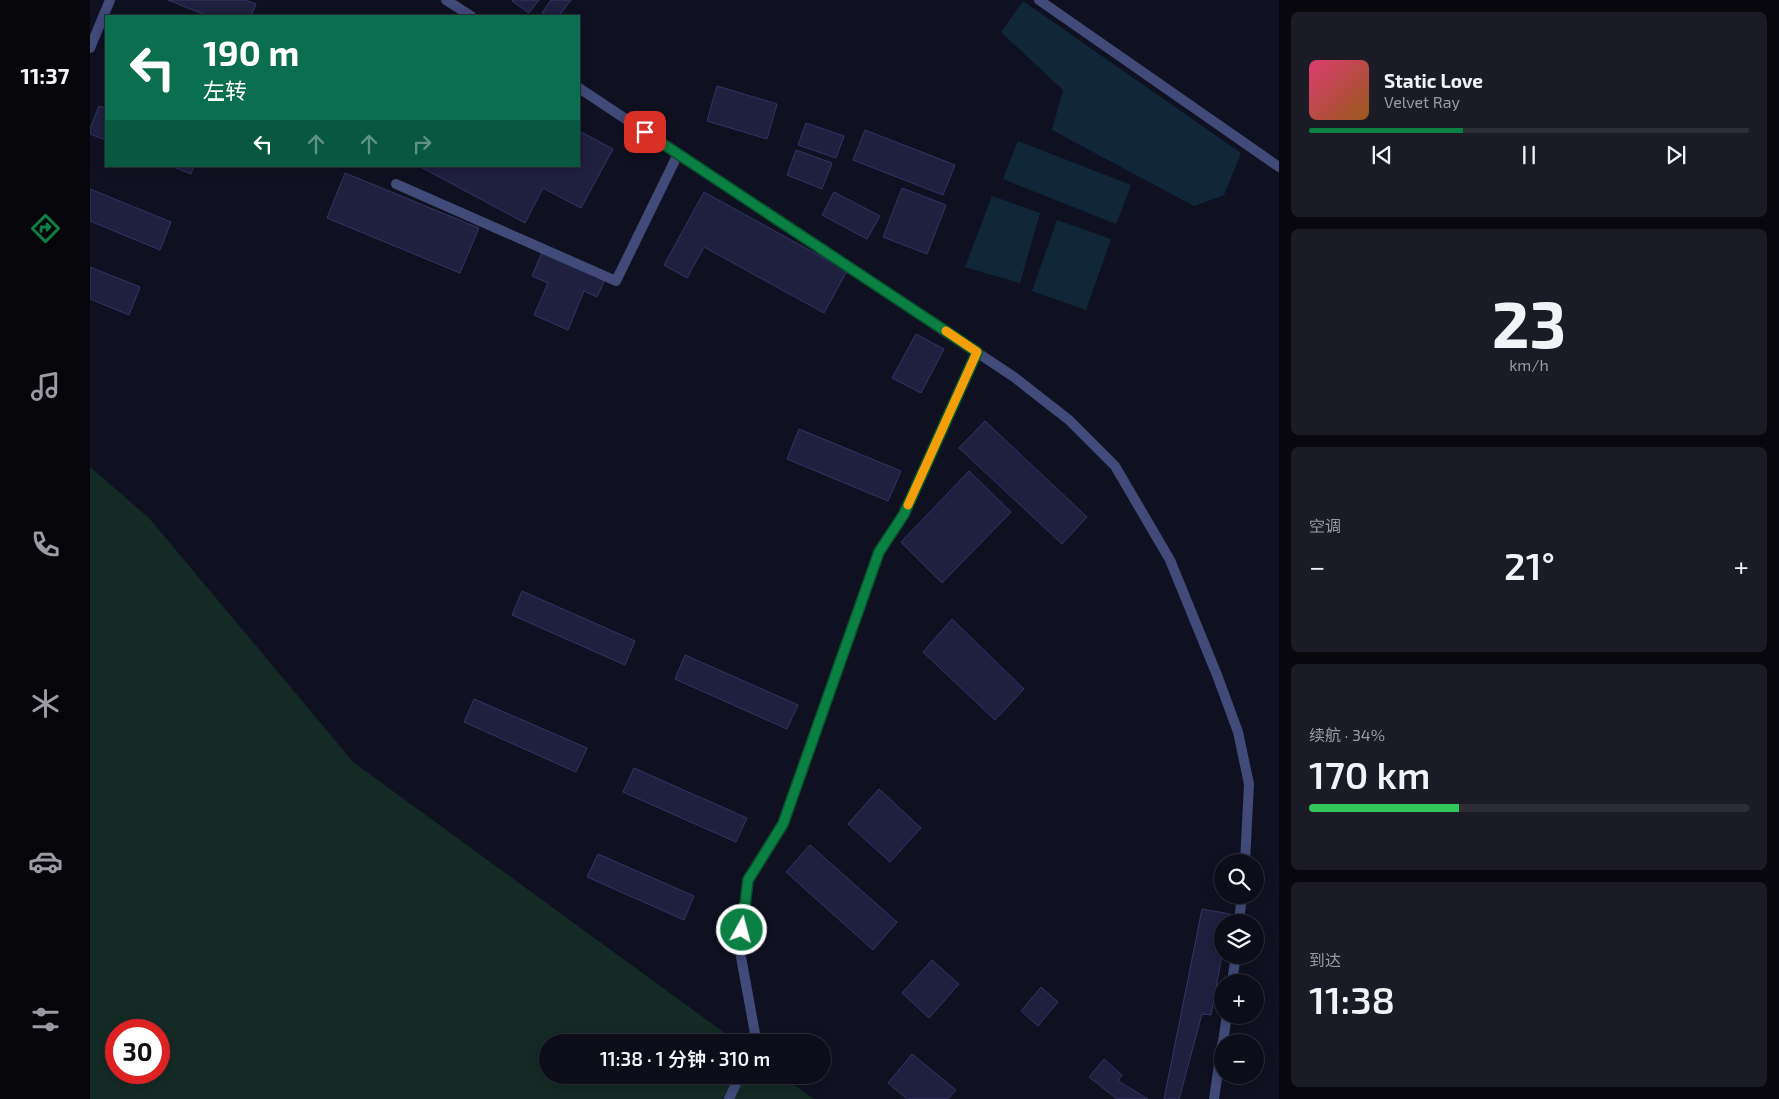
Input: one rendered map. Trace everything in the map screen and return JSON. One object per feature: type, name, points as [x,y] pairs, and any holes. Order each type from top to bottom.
[{"type":"street","points":[[90,48],[110,0]]},
{"type":"street","points":[[446,0],[468,15]]},
{"type":"street","points":[[1038,0],[1279,167]]},
{"type":"street","points":[[580,89],[1014,377],[1069,420],[1115,466],[1170,560],[1238,732],[1249,784],[1245,854]]},
{"type":"street","points":[[396,184],[616,282],[678,154]]},
{"type":"street","points":[[755,1034],[740,946],[748,880],[783,824],[879,552],[904,514],[977,352]]},
{"type":"street","points":[[729,1099],[736,1084]]},
{"type":"street","points":[[1214,1099],[1216,1084]]},
{"type":"green space","points":[[90,467],[149,518],[353,762],[726,1034],[539,1034],[539,1084],[793,1084],[814,1099],[90,1099]]},
{"type":"water","points":[[1023,1],[1241,153],[1224,195],[1194,206],[1052,130],[1063,90],[1001,32]]},
{"type":"water","points":[[1018,141],[1131,185],[1116,224],[1003,179]]},
{"type":"water","points":[[992,196],[1040,213],[1020,283],[965,267]]},
{"type":"water","points":[[1057,220],[1111,239],[1086,310],[1032,291]]},
{"type":"building","points":[[168,0],[246,0],[256,4],[251,15],[206,15]]},
{"type":"building","points":[[513,0],[539,0],[529,13]]},
{"type":"building","points":[[551,0],[571,0],[560,15],[545,15],[542,13]]},
{"type":"building","points":[[717,86],[777,104],[767,139],[707,121]]},
{"type":"building","points":[[99,106],[105,108],[105,140],[90,134],[90,129]]},
{"type":"building","points":[[806,123],[844,136],[836,158],[798,145]]},
{"type":"building","points":[[865,130],[955,165],[943,195],[853,160]]},
{"type":"building","points":[[580,132],[613,149],[581,208],[543,188],[525,223],[421,167],[580,167]]},
{"type":"building","points":[[796,150],[832,163],[822,189],[787,175]]},
{"type":"building","points":[[174,167],[194,167],[191,174]]},
{"type":"building","points":[[345,173],[479,228],[460,273],[327,218]]},
{"type":"building","points":[[902,188],[946,205],[927,254],[883,237]]},
{"type":"building","points":[[90,189],[171,222],[160,250],[90,221]]},
{"type":"building","points":[[704,192],[847,271],[824,313],[704,247],[687,278],[664,265]]},
{"type":"building","points":[[834,192],[880,216],[867,239],[822,215]]},
{"type":"building","points":[[543,250],[606,277],[597,297],[584,291],[568,330],[534,315],[548,283],[532,276]]},
{"type":"building","points":[[90,267],[140,287],[129,315],[90,299]]},
{"type":"building","points":[[916,334],[944,349],[921,393],[892,378]]},
{"type":"building","points":[[985,421],[1087,517],[1062,544],[959,448]]},
{"type":"building","points":[[799,429],[901,471],[888,501],[787,459]]},
{"type":"building","points":[[969,471],[1011,512],[942,583],[901,542]]},
{"type":"building","points":[[522,591],[635,641],[625,665],[512,615]]},
{"type":"building","points":[[952,619],[1024,689],[995,720],[923,652]]},
{"type":"building","points":[[685,655],[798,705],[787,729],[675,679]]},
{"type":"building","points":[[474,699],[587,748],[576,772],[464,722]]},
{"type":"building","points":[[634,768],[747,818],[736,842],[623,792]]},
{"type":"building","points":[[879,789],[921,828],[890,862],[848,824]]},
{"type":"building","points":[[810,845],[897,922],[873,950],[786,872]]},
{"type":"building","points":[[598,854],[694,896],[684,920],[587,877]]},
{"type":"building","points":[[1202,909],[1230,914],[1214,914],[1214,964],[1220,964],[1219,974],[1214,974],[1214,999],[1211,1015],[1202,1014],[1179,1099],[1164,1099]]},
{"type":"building","points":[[932,960],[959,984],[929,1018],[902,993]]},
{"type":"building","points":[[1041,987],[1058,1002],[1038,1026],[1021,1011]]},
{"type":"building","points":[[912,1054],[956,1090],[948,1099],[907,1099],[888,1083]]},
{"type":"building","points":[[1104,1059],[1122,1075],[1118,1081],[1148,1099],[1117,1099],[1089,1077]]},
{"type":"slow traffic","points":[[908,505],[977,352],[946,331]]},
{"type":"route","points":[[645,132],[977,352],[904,514],[879,552],[783,824],[748,880],[742,930]]}]
